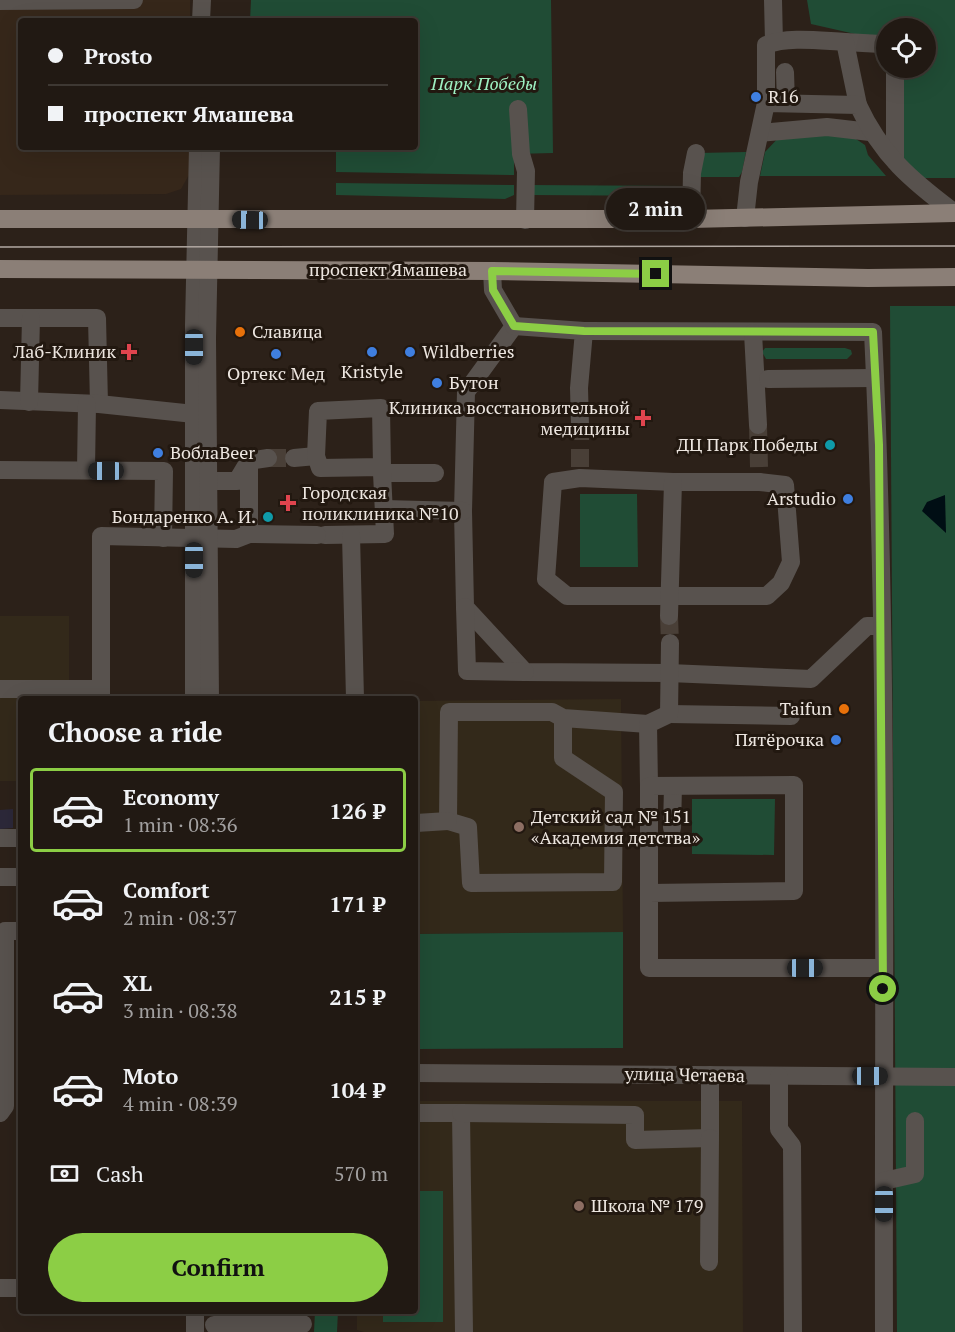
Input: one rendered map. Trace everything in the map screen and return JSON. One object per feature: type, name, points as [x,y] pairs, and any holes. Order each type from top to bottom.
[{"type":"main road","points":[[0,219],[691,219],[955,213]]},
{"type":"main road","name":"проспект Ямашева","points":[[0,269],[492,271],[868,278],[955,277]]},
{"type":"street","points":[[0,1],[134,0]]},
{"type":"street","points":[[201,18],[202,0]]},
{"type":"street","points":[[207,0],[208,18]]},
{"type":"street","points":[[773,0],[774,42]]},
{"type":"street","points":[[745,218],[766,103],[766,45],[774,42],[876,44]]},
{"type":"street","points":[[845,42],[858,105],[870,132],[912,182],[955,213]]},
{"type":"street","points":[[785,72],[786,103]]},
{"type":"street","points":[[895,78],[895,161]]},
{"type":"street","points":[[766,103],[858,105]]},
{"type":"street","points":[[518,109],[520,154],[526,171],[525,220]]},
{"type":"street","points":[[760,133],[827,127],[870,132]]},
{"type":"street","points":[[198,150],[204,219]]},
{"type":"street","points":[[210,696],[194,414],[204,219],[211,150]]},
{"type":"street","points":[[691,219],[692,173],[696,153]]},
{"type":"street","points":[[194,696],[201,539],[210,482],[202,270]]},
{"type":"street","points":[[492,271],[493,290],[514,326]]},
{"type":"street","points":[[0,318],[97,318],[93,404],[86,470]]},
{"type":"street","points":[[29,402],[31,318]]},
{"type":"street","points":[[514,326],[584,331],[873,332],[881,626],[884,1332]]},
{"type":"street","points":[[514,326],[466,392],[463,512],[467,671],[669,673],[812,679],[867,626],[881,626]]},
{"type":"street","points":[[580,425],[579,388],[584,331]]},
{"type":"street","points":[[753,333],[758,425]]},
{"type":"street","points":[[768,379],[875,378]]},
{"type":"street","points":[[0,400],[93,404],[194,414]]},
{"type":"street","points":[[0,689],[101,694],[101,536],[236,539],[249,534],[385,534],[382,470],[381,408],[318,411],[316,456],[320,468],[382,470],[435,473]]},
{"type":"street","points":[[294,458],[316,456]]},
{"type":"street","points":[[249,461],[268,458]]},
{"type":"street","points":[[210,482],[237,481],[249,461]]},
{"type":"street","points":[[249,461],[249,534]]},
{"type":"street","points":[[0,470],[164,471],[163,538]]},
{"type":"street","points":[[580,472],[673,482],[759,474],[785,485],[791,562],[781,583],[767,596],[567,596],[546,579],[554,482],[580,472]]},
{"type":"street","points":[[669,616],[673,482]]},
{"type":"street","points":[[384,509],[463,512]]},
{"type":"street","points":[[351,535],[355,696]]},
{"type":"street","points":[[465,607],[525,672]]},
{"type":"street","points":[[669,714],[670,643]]},
{"type":"street","points":[[448,821],[449,712],[552,712],[563,718],[648,724],[669,714],[791,716]]},
{"type":"street","points":[[418,823],[448,821],[468,827],[471,883],[613,882],[614,792],[563,758],[563,718]]},
{"type":"street","points":[[648,724],[649,968],[883,968]]},
{"type":"street","points":[[649,786],[794,785],[794,891],[649,893]]},
{"type":"street","points":[[672,828],[673,786]]},
{"type":"street","points":[[0,838],[18,838]]},
{"type":"street","points":[[0,878],[18,877]]},
{"type":"street","points":[[0,1113],[5,1106],[9,931]]},
{"type":"street","name":"улица Четаева","points":[[418,1073],[955,1077]]},
{"type":"street","points":[[709,1262],[710,1076]]},
{"type":"street","points":[[779,1076],[779,1129],[792,1146],[793,1332]]},
{"type":"street","points":[[418,1113],[635,1115],[635,1140],[710,1138]]},
{"type":"street","points":[[461,1113],[464,1332]]},
{"type":"street","points":[[884,1181],[915,1174],[915,1121]]},
{"type":"street","points":[[0,1288],[18,1288]]},
{"type":"street","points":[[195,1314],[195,1332]]},
{"type":"street","points":[[214,1323],[303,1322]]},
{"type":"shaded area","points":[[0,0],[190,0],[190,18],[18,18],[18,150],[190,150],[190,173],[181,189],[166,194],[0,195]]},
{"type":"shaded area","points":[[945,495],[946,533],[922,511],[927,502]]},
{"type":"shaded area","points":[[0,616],[69,616],[69,696],[18,696],[18,781],[0,781]]},
{"type":"shaded area","name":"Детский сад № 151 «Академия детства»","points":[[621,699],[623,932],[418,934],[418,701]]},
{"type":"shaded area","points":[[13,809],[13,828],[0,829],[0,810]]},
{"type":"shaded area","name":"Школа № 179","points":[[418,1101],[742,1101],[743,1332],[364,1332],[357,1330],[357,1314],[418,1314]]},
{"type":"green space","name":"Парк Победы","points":[[251,0],[551,0],[553,153],[514,154],[514,175],[336,172],[336,151],[328,150],[418,150],[418,18],[250,18]]},
{"type":"green space","points":[[807,0],[955,0],[955,178],[919,178],[901,155],[904,153],[899,78],[936,78],[936,18],[876,18],[876,39],[811,24]]},
{"type":"green space","points":[[782,134],[850,135],[865,145],[868,155],[886,176],[760,176],[765,152]]},
{"type":"green space","points":[[746,152],[739,177],[696,177],[698,153]]},
{"type":"green space","points":[[336,183],[514,185],[514,195],[505,199],[336,195]]},
{"type":"green space","points":[[530,185],[684,186],[683,196],[530,195]]},
{"type":"green space","points":[[890,306],[955,306],[955,1332],[897,1332]]},
{"type":"green space","points":[[765,348],[845,348],[851,350],[852,354],[847,359],[766,359],[762,352]]},
{"type":"green space","points":[[580,494],[637,494],[638,567],[580,567]]},
{"type":"green space","points":[[692,799],[775,799],[774,855],[692,854]]},
{"type":"green space","points":[[623,932],[623,1048],[418,1049],[418,934]]},
{"type":"green space","points":[[418,1191],[443,1191],[443,1322],[383,1322],[383,1314],[418,1314]]},
{"type":"green space","points":[[315,1314],[338,1314],[337,1332],[314,1332]]},
{"type":"tunnel","points":[[580,425],[580,467]]},
{"type":"tunnel","points":[[758,425],[759,467]]},
{"type":"tunnel","points":[[268,458],[294,458]]},
{"type":"tunnel","points":[[669,616],[670,643]]},
{"type":"tram line","points":[[0,247],[955,246]]},
{"type":"place","name":"R16","points":[[756,97]]},
{"type":"place","name":"Славица","points":[[240,332]]},
{"type":"place","name":"Лаб-Клиник","points":[[129,352]]},
{"type":"place","name":"Kristyle","points":[[372,352]]},
{"type":"place","name":"Wildberries","points":[[410,352]]},
{"type":"place","name":"Ортекс Мед","points":[[276,354]]},
{"type":"place","name":"Бутон","points":[[437,383]]},
{"type":"place","name":"Клиника восстановительной медицины","points":[[643,418]]},
{"type":"place","name":"ДЦ Парк Победы","points":[[830,445]]},
{"type":"place","name":"ВоблаBeer","points":[[158,453]]},
{"type":"place","name":"Arstudio","points":[[848,499]]},
{"type":"place","name":"Городская поликлиника №10","points":[[288,503]]},
{"type":"place","name":"Бондаренко А. И.","points":[[268,517]]},
{"type":"place","name":"Taifun","points":[[844,709]]},
{"type":"place","name":"Пятёрочка","points":[[836,740]]},
{"type":"place","name":"Детский сад № 151 «Академия детства»","points":[[519,827]]},
{"type":"place","name":"Школа № 179","points":[[579,1206]]},
{"type":"route","points":[[656,274],[492,271],[491,283],[514,326],[584,331],[873,332],[879,445],[883,989]]}]
